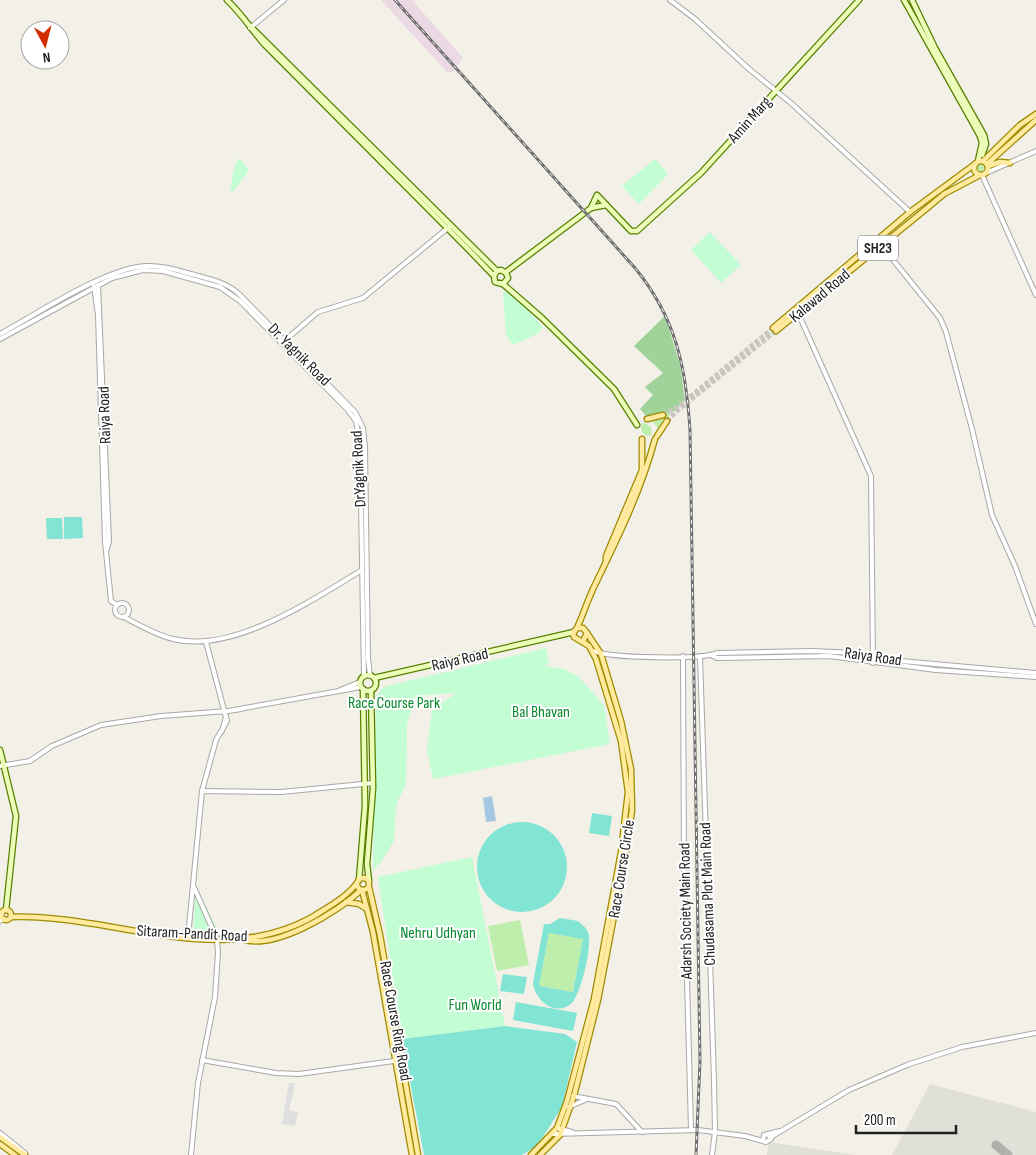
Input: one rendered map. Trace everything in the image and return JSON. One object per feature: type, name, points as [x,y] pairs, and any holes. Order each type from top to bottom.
[{"type":"main road","points":[[227,0],[495,274],[496,283],[505,283],[622,399],[637,425]]},
{"type":"main road","name":"Amin Marg","points":[[606,205],[635,232],[648,222],[701,174],[859,0]]},
{"type":"main road","points":[[904,0],[980,136],[982,143],[982,162],[983,174],[974,171],[982,162],[986,144],[984,135],[935,48],[912,0]]},
{"type":"main road","name":"Kalawad Road","points":[[982,162],[1020,125],[1036,114]]},
{"type":"main road","name":"Kalawad Road","points":[[983,174],[944,194],[799,315],[776,329],[811,296],[910,212],[963,172],[982,162],[1036,120]]},
{"type":"main road","points":[[982,162],[1010,163]]},
{"type":"main road","points":[[963,172],[970,180]]},
{"type":"main road","points":[[591,208],[597,195],[606,205]]},
{"type":"main road","points":[[495,274],[506,273],[591,208],[606,205]]},
{"type":"main road","points":[[505,283],[506,273]]},
{"type":"main road","points":[[647,419],[663,415]]},
{"type":"main road","points":[[583,641],[587,631],[575,630],[606,561],[618,541],[646,472],[656,437],[668,421]]},
{"type":"main road","points":[[606,561],[609,547],[642,470],[642,439]]},
{"type":"main road","name":"Race Course Circle","points":[[567,1105],[598,1000],[626,853],[633,792],[627,747],[601,654],[587,631],[582,617]]},
{"type":"main road","name":"Race Course Circle","points":[[571,1096],[596,991],[621,852],[628,792],[627,770],[621,741],[593,651],[583,641],[576,640],[575,630]]},
{"type":"main road","name":"Raiya Road","points":[[364,677],[452,662],[575,630]]},
{"type":"main road","points":[[241,939],[254,941],[278,937],[306,926],[346,902],[369,884],[365,878],[358,881],[365,784],[362,686],[364,677]]},
{"type":"main road","name":"Race Course Ring Road","points":[[372,677],[376,686],[371,690],[373,783],[368,864],[369,884],[380,935],[418,1155]]},
{"type":"main road","points":[[362,686],[371,690]]},
{"type":"main road","points":[[0,750],[1,766],[16,816],[4,915]]},
{"type":"main road","name":"Race Course Ring Road","points":[[358,881],[368,910],[412,1155]]},
{"type":"main road","name":"Sitaram-Pandit Road","points":[[4,915],[64,920],[142,933],[188,937],[217,939],[265,937],[302,924],[343,897],[358,881]]},
{"type":"main road","points":[[346,902],[359,904],[368,910]]},
{"type":"main road","points":[[540,1155],[560,1131],[567,1105]]},
{"type":"main road","points":[[531,1155],[554,1134],[560,1131]]},
{"type":"main road","points":[[0,1136],[25,1155]]},
{"type":"main road","points":[[0,1145],[14,1155]]},
{"type":"street","points":[[251,26],[284,0]]},
{"type":"street","points":[[670,0],[695,19],[910,212]]},
{"type":"street","points":[[1036,151],[983,174],[1036,295]]},
{"type":"street","points":[[283,342],[318,312],[363,298],[449,227]]},
{"type":"street","points":[[881,245],[940,318],[946,332],[972,429],[992,515],[1015,566],[1036,624]]},
{"type":"street","name":"Dr. Yagnik Road","points":[[0,334],[118,272],[147,266],[163,267],[217,281],[240,295],[283,342],[351,408],[363,428],[366,469],[367,567],[372,677]]},
{"type":"street","points":[[0,338],[96,284]]},
{"type":"street","name":"Raiya Road","points":[[96,284],[106,460],[109,541],[107,549],[111,602],[118,605],[116,614],[124,617]]},
{"type":"street","points":[[799,315],[871,476],[873,663]]},
{"type":"street","name":"Dr.Yagnik Road","points":[[283,342],[348,409],[356,421],[361,461],[364,677]]},
{"type":"street","points":[[129,612],[124,617],[172,639],[206,642],[240,635],[268,622],[367,567]]},
{"type":"street","points":[[118,605],[127,605],[134,622]]},
{"type":"street","points":[[188,937],[202,791],[216,740],[222,730],[227,711],[206,642]]},
{"type":"street","name":"Raiya Road","points":[[593,651],[601,654],[700,656],[716,653],[813,650],[856,653],[873,658],[1036,673]]},
{"type":"street","name":"Raiya Road","points":[[711,655],[717,658],[829,656],[873,663],[1036,678]]},
{"type":"street","name":"Adarsh Society Main Road","points":[[683,656],[684,864],[691,1130]]},
{"type":"street","name":"Chudasama Plot Main Road","points":[[700,656],[715,1101],[715,1132],[712,1155]]},
{"type":"street","points":[[1,766],[30,761],[52,746],[101,725],[160,716],[242,709],[362,686]]},
{"type":"street","points":[[202,791],[262,793],[373,783]]},
{"type":"street","points":[[191,1155],[202,1060],[215,997],[218,959],[217,939],[193,884]]},
{"type":"street","points":[[763,1139],[849,1090],[907,1065],[962,1046],[1036,1033]]},
{"type":"street","points":[[202,1060],[276,1073],[300,1074],[401,1060]]},
{"type":"street","points":[[571,1096],[608,1101],[622,1110],[627,1118],[642,1132]]},
{"type":"street","points":[[567,1105],[587,1099]]},
{"type":"street","points":[[560,1131],[574,1133],[691,1130],[763,1139],[768,1142],[770,1136]]},
{"type":"street","points":[[0,1133],[25,1152],[25,1155]]},
{"type":"shaded area","points":[[381,0],[412,0],[463,58],[454,71],[448,73]]},
{"type":"shaded area","points":[[64,517],[82,517],[83,538],[64,539]]},
{"type":"shaded area","points":[[46,518],[62,518],[63,539],[47,539]]},
{"type":"shaded area","points":[[492,796],[496,821],[486,822],[483,798]]},
{"type":"shaded area","points":[[592,813],[612,816],[609,836],[589,833]]},
{"type":"shaded area","points":[[522,822],[539,826],[554,835],[563,850],[567,867],[563,884],[554,899],[539,908],[522,912],[505,908],[490,899],[481,884],[477,867],[481,850],[490,835],[505,826]]},
{"type":"shaded area","points":[[560,918],[578,921],[587,930],[589,938],[588,958],[579,990],[572,1003],[559,1009],[553,1008],[542,1001],[533,983],[544,924],[550,924]],"holes":[[[549,933],[583,939],[573,992],[539,986]]]},
{"type":"shaded area","points":[[503,974],[527,977],[524,994],[500,991]]},
{"type":"shaded area","points":[[516,1002],[577,1013],[573,1031],[513,1020]]},
{"type":"shaded area","points":[[505,1026],[565,1034],[577,1042],[562,1107],[537,1146],[522,1155],[424,1155],[402,1039]]},
{"type":"shaded area","points":[[289,1083],[295,1083],[289,1110],[298,1112],[295,1126],[282,1124]]},
{"type":"shaded area","points":[[930,1084],[1036,1112],[1036,1155],[892,1155]]},
{"type":"shaded area","points":[[769,1142],[855,1155],[767,1155]]},
{"type":"green space","points":[[240,158],[249,170],[234,191],[230,191],[235,164]]},
{"type":"green space","points":[[655,159],[668,174],[639,204],[622,186]]},
{"type":"green space","points":[[981,162],[987,168],[981,174],[975,168]]},
{"type":"green space","points":[[710,232],[741,265],[721,283],[691,250]]},
{"type":"green space","points":[[503,292],[511,292],[543,327],[537,334],[513,345],[506,335]]},
{"type":"green space","points":[[665,316],[680,364],[685,400],[675,411],[648,418],[640,409],[653,395],[645,387],[663,373],[634,346]]},
{"type":"green space","points":[[672,412],[659,430],[650,418]]},
{"type":"green space","points":[[643,422],[651,427],[652,435],[647,436],[643,434],[641,428]]},
{"type":"green space","name":"Bal Bhavan","points":[[546,648],[549,664],[542,666],[564,669],[579,677],[604,705],[610,744],[433,779],[427,750],[432,710],[456,693],[415,696],[407,725],[406,784],[396,805],[394,841],[381,862],[373,870],[376,696],[383,687]]},
{"type":"green space","name":"Nehru Udhyan","points":[[472,857],[505,1026],[402,1039],[378,877]]},
{"type":"green space","points":[[196,886],[222,939],[193,937]]},
{"type":"green space","points":[[520,920],[529,965],[497,971],[488,926]]},
{"type":"green space","points":[[549,933],[583,939],[573,992],[539,986]]},
{"type":"taxiway","points":[[996,1145],[1008,1155]]},
{"type":"tunnel","points":[[663,415],[680,405],[773,328]]},
{"type":"tunnel","points":[[667,421],[776,331]]},
{"type":"railway","points":[[395,0],[635,268],[660,306],[669,325],[682,364],[690,430],[700,1061],[696,1155]]},
{"type":"park label","name":"Race Course Park","points":[[394,703]]},
{"type":"park label","name":"Fun World","points":[[475,1005]]}]
